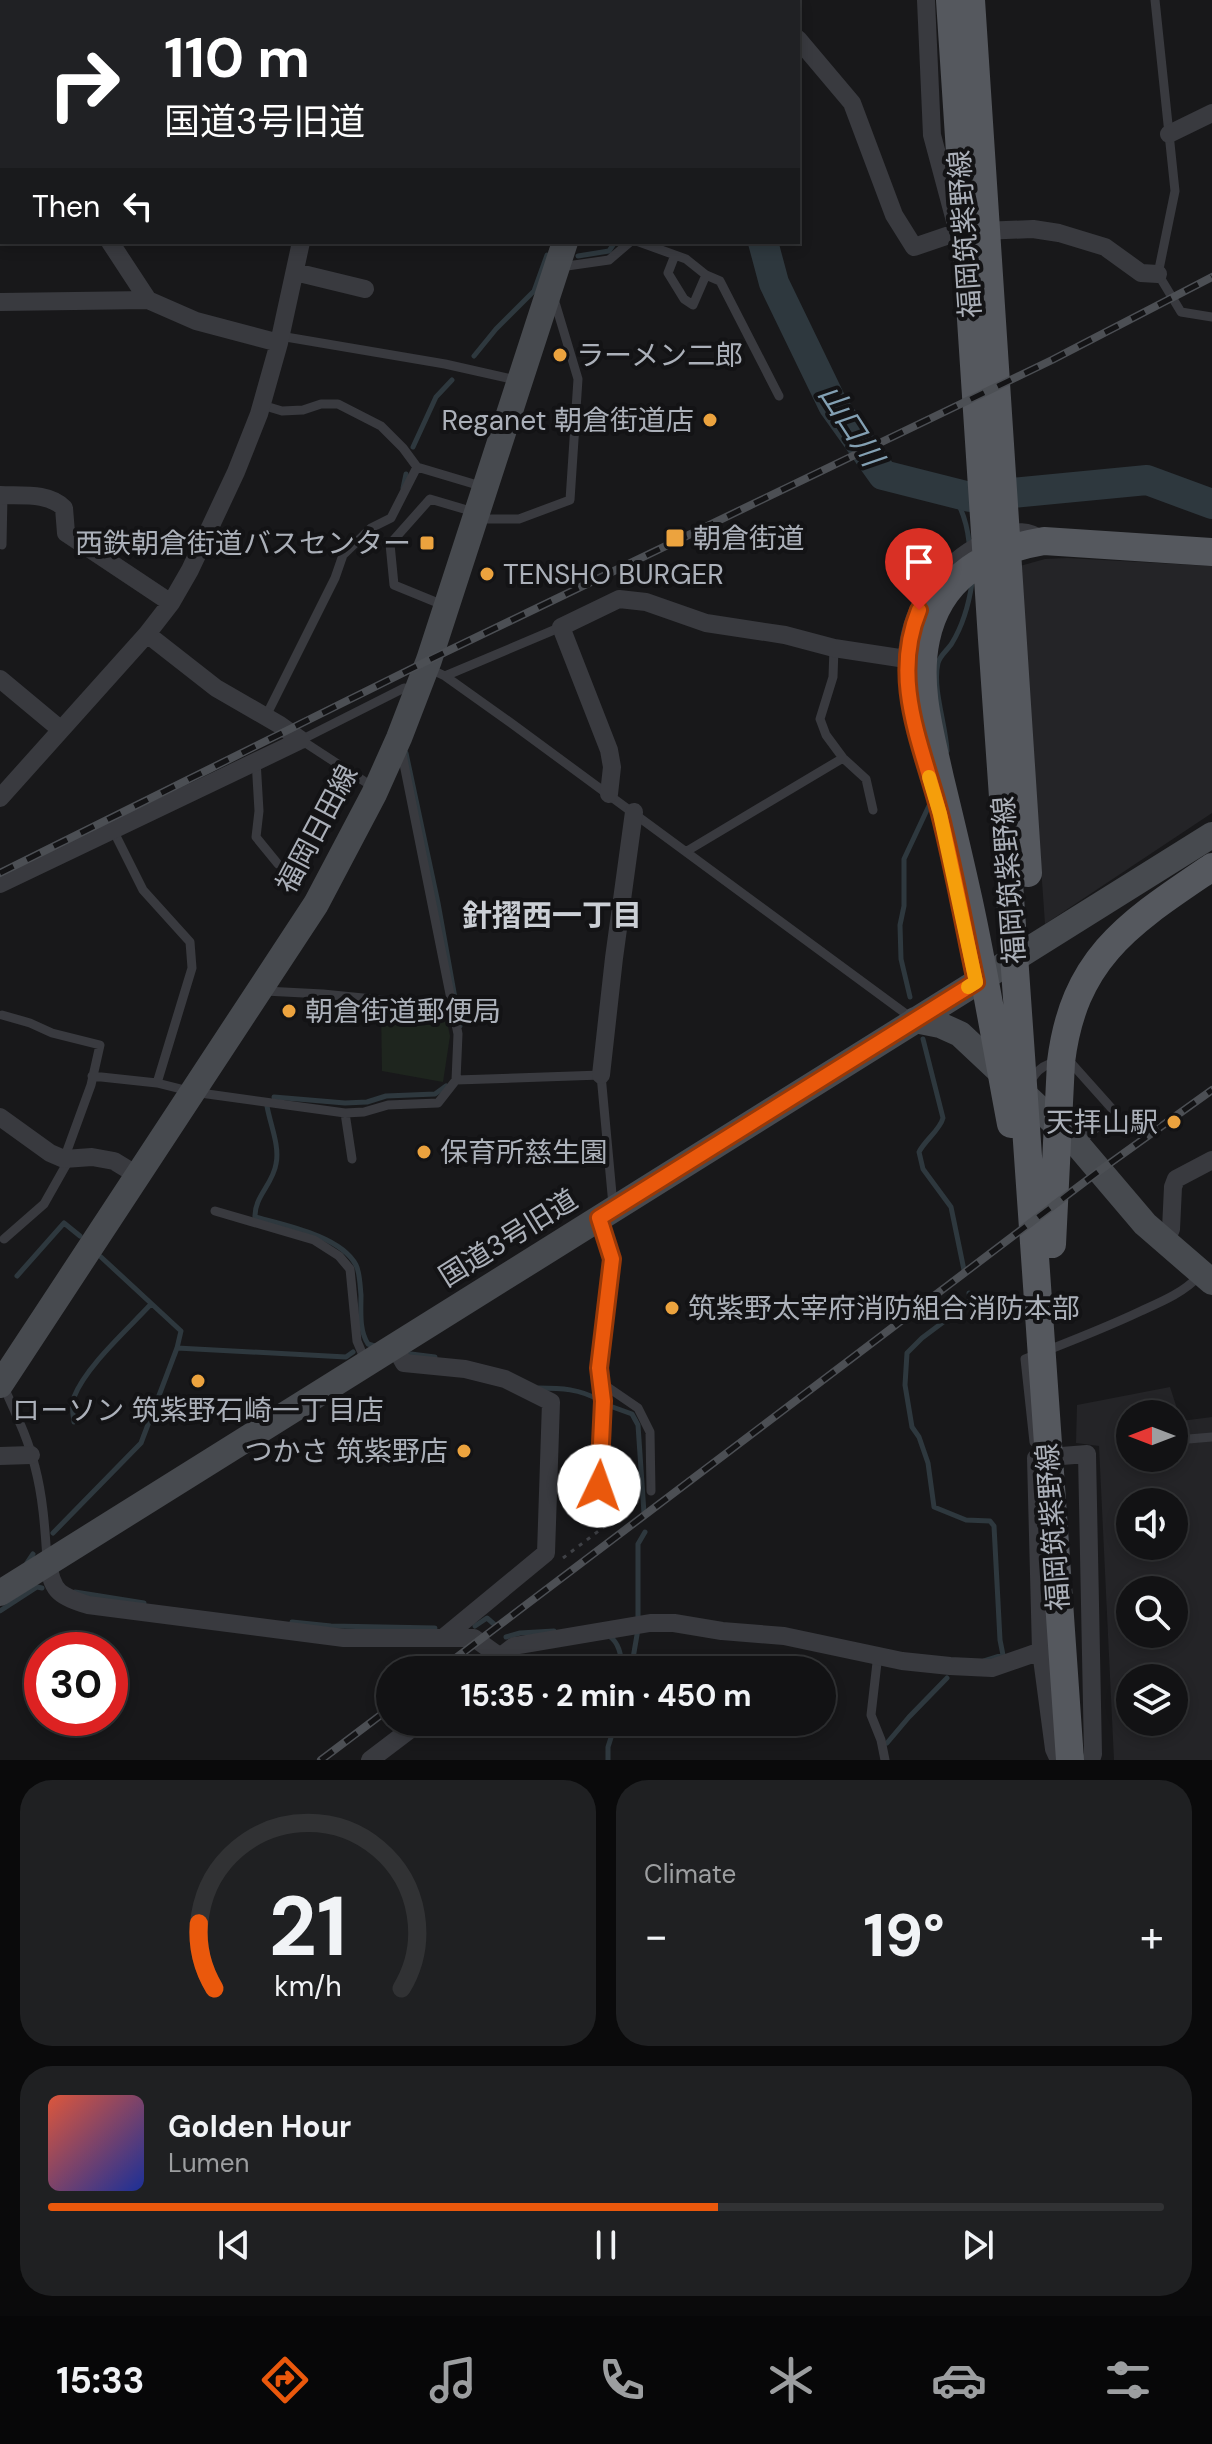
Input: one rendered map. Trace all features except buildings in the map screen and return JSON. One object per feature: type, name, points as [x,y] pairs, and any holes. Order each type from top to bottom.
[{"type":"main road","name":"福岡筑紫野線","points":[[950,0],[1040,1317],[1071,1698],[1080,1760]]},
{"type":"main road","name":"福岡筑紫野線","points":[[971,0],[1038,1060],[1066,1434],[1070,1760]]},
{"type":"main road","points":[[1040,1317],[1013,1135],[969,903],[926,712],[922,675],[926,637],[934,614],[956,580],[978,562],[1022,545],[1044,541],[1212,552]]},
{"type":"main road","points":[[1052,1244],[1061,1062],[1071,1015],[1104,951],[1130,925],[1212,867]]},
{"type":"street","points":[[926,0],[932,135],[958,232]]},
{"type":"street","points":[[800,41],[852,103],[894,215],[914,247],[958,232],[1033,229],[1059,233],[1105,247],[1141,273],[1158,274]]},
{"type":"street","points":[[1169,134],[1212,113]]},
{"type":"street","points":[[111,244],[148,300]]},
{"type":"street","points":[[0,798],[147,634],[171,603],[190,570],[262,405],[301,244]]},
{"type":"street","name":"福岡日田線","points":[[1,1384],[316,904],[376,788],[430,678],[446,606],[564,244]]},
{"type":"street","points":[[295,272],[365,289]]},
{"type":"street","points":[[0,302],[148,300],[196,321],[280,339]]},
{"type":"street","points":[[1,495],[57,500],[64,508],[66,533],[171,603]]},
{"type":"street","points":[[976,982],[940,814],[913,720],[906,659],[911,630],[929,591],[957,560],[978,544],[1018,531],[1032,532],[1044,541]]},
{"type":"street","points":[[609,794],[612,767],[609,750],[561,627],[619,599],[646,602],[706,623],[906,659]]},
{"type":"street","points":[[147,634],[216,688],[301,740]]},
{"type":"street","points":[[0,679],[60,729]]},
{"type":"street","points":[[0,884],[301,740]]},
{"type":"street","points":[[601,1075],[634,812]]},
{"type":"street","name":"国道3号旧道","points":[[0,1593],[1212,835]]},
{"type":"street","points":[[915,1020],[940,1025],[960,1034],[1077,1144],[1145,1224],[1208,1276]]},
{"type":"street","points":[[0,1117],[50,1153],[67,1159],[92,1157],[114,1161],[137,1175]]},
{"type":"street","points":[[1165,1243],[1171,1229],[1176,1179],[1212,1160]]},
{"type":"street","points":[[599,1486],[603,1401],[599,1368],[612,1259],[606,1213]]},
{"type":"street","points":[[395,1347],[404,1363],[465,1369],[505,1379],[551,1402],[546,1553],[443,1638]]},
{"type":"street","points":[[1059,1760],[1054,1749],[1041,1651],[1036,1458],[1087,1454],[1091,1760]]},
{"type":"street","points":[[0,1456],[31,1455]]},
{"type":"street","points":[[48,1563],[50,1582],[63,1596],[88,1605],[344,1638],[474,1638],[499,1656],[514,1646],[650,1623],[784,1636],[902,1661],[992,1668],[1041,1651]]},
{"type":"street","points":[[370,1760],[402,1736]]},
{"type":"lane","points":[[1155,0],[1175,191],[1158,274],[1181,312],[1212,317]]},
{"type":"lane","points":[[446,606],[394,585],[390,544],[430,499],[475,516],[519,519],[570,500],[578,379],[554,278],[609,260],[628,244]]},
{"type":"lane","points":[[645,244],[686,259],[706,275],[720,281],[779,396]]},
{"type":"lane","points":[[675,255],[668,273],[684,299],[693,305],[706,275]]},
{"type":"lane","points":[[280,339],[445,364],[519,380]]},
{"type":"lane","points":[[262,405],[282,411],[338,404],[381,426],[417,467],[484,487]]},
{"type":"lane","points":[[266,716],[335,578],[343,555],[371,528],[391,518],[417,467]]},
{"type":"lane","points":[[1,495],[2,545]]},
{"type":"lane","points":[[301,740],[404,688],[561,627]]},
{"type":"lane","points":[[834,648],[833,677],[820,719],[826,735],[843,758],[866,779],[873,810]]},
{"type":"lane","points":[[430,678],[609,794],[915,1020]]},
{"type":"lane","points":[[92,1076],[157,1083],[193,1092],[345,1113],[364,1112],[388,1105],[438,1103],[456,1080],[458,1034],[399,738]]},
{"type":"lane","points":[[301,740],[376,788]]},
{"type":"lane","points":[[687,851],[843,758]]},
{"type":"lane","points":[[256,760],[259,811],[256,837],[278,864]]},
{"type":"lane","points":[[113,830],[143,890],[190,942],[192,968],[157,1083]]},
{"type":"lane","points":[[259,990],[453,1007]]},
{"type":"lane","points":[[2,1015],[52,1033],[100,1045],[91,1085],[67,1159],[44,1204],[4,1239]]},
{"type":"lane","points":[[1023,1093],[1035,1074],[1048,1063],[1072,1064],[1114,1113],[1077,1144]]},
{"type":"lane","points":[[456,1080],[601,1075],[606,1213]]},
{"type":"lane","points":[[345,1113],[352,1159]]},
{"type":"lane","points":[[215,1211],[314,1240],[339,1256],[350,1269],[357,1341],[366,1363]]},
{"type":"lane","points":[[1036,1458],[1025,1359],[1096,1332],[1208,1276]]},
{"type":"lane","points":[[600,1382],[638,1408],[650,1432],[651,1491]]},
{"type":"lane","points":[[1,1384],[24,1432],[31,1455],[45,1524],[48,1563]]},
{"type":"lane","points":[[1188,1439],[1212,1437]]},
{"type":"lane","points":[[878,1654],[871,1715],[885,1760]]},
{"type":"path","points":[[532,1565],[560,1561],[651,1491]]},
{"type":"shaded area","points":[[1045,559],[1212,566],[1212,813],[1045,924],[1020,566]]},
{"type":"shaded area","points":[[381,1005],[445,1012],[450,1036],[443,1082],[382,1071]]},
{"type":"shaded area","points":[[1170,1387],[1174,1400],[1116,1400],[1116,1472],[1188,1472],[1188,1420],[1212,1417],[1212,1760],[1114,1760],[1099,1446],[1076,1443],[1077,1405]]},
{"type":"waterway","points":[[578,256],[609,251],[614,244]]},
{"type":"waterway","name":"山口川","points":[[764,244],[774,283],[833,405],[883,475],[970,497],[1147,480],[1212,504]]},
{"type":"waterway","points":[[474,356],[534,291],[547,255]]},
{"type":"waterway","points":[[413,447],[436,397],[452,380]]},
{"type":"waterway","points":[[403,488],[406,474]]},
{"type":"waterway","points":[[952,492],[964,516],[969,542]]},
{"type":"waterway","points":[[947,751],[938,695],[938,663],[959,629],[972,583]]},
{"type":"waterway","points":[[406,753],[460,1026]]},
{"type":"waterway","points":[[910,997],[901,959],[904,859],[934,795]]},
{"type":"waterway","points":[[923,1039],[943,1118],[919,1152],[923,1169],[951,1207],[964,1270]]},
{"type":"waterway","points":[[274,1097],[367,1102],[386,1096],[435,1094],[446,1086]]},
{"type":"waterway","points":[[267,1106],[277,1157],[274,1171],[257,1203],[255,1217],[311,1233],[349,1255],[359,1276],[363,1333],[368,1344],[378,1347]]},
{"type":"waterway","points":[[17,1276],[64,1223],[80,1236]]},
{"type":"waterway","points":[[53,1533],[141,1443],[181,1331],[101,1257]]},
{"type":"waterway","points":[[969,1293],[970,1302],[907,1353],[905,1385],[912,1427],[928,1463],[934,1507],[966,1520],[990,1521],[994,1526],[1003,1655],[984,1661]]},
{"type":"waterway","points":[[74,1422],[73,1400],[80,1385],[151,1304]]},
{"type":"waterway","points":[[177,1348],[346,1357],[353,1352]]},
{"type":"waterway","points":[[411,1354],[435,1357]]},
{"type":"waterway","points":[[539,1388],[570,1390],[599,1400]]},
{"type":"waterway","points":[[607,1405],[632,1414],[638,1425],[644,1513]]},
{"type":"waterway","points":[[633,1656],[638,1629],[638,1544],[645,1532]]},
{"type":"waterway","points":[[27,1563],[33,1554]]},
{"type":"waterway","points":[[0,1611],[37,1587],[42,1588]]},
{"type":"waterway","points":[[75,1592],[144,1603]]},
{"type":"waterway","points":[[475,1626],[487,1618],[495,1625]]},
{"type":"waterway","points":[[292,1622],[435,1628]]},
{"type":"waterway","points":[[506,1637],[554,1631]]},
{"type":"waterway","points":[[609,1636],[618,1646],[621,1656]]},
{"type":"waterway","points":[[887,1743],[947,1678]]},
{"type":"waterway","points":[[608,1760],[612,1736]]},
{"type":"railway","points":[[0,873],[429,660],[1052,360],[1212,277]]},
{"type":"railway","points":[[458,1656],[1099,1171],[1212,1090]]},
{"type":"railway","points":[[321,1760],[376,1719]]},
{"type":"slow traffic","points":[[929,777],[940,814],[976,982],[968,987]]},
{"type":"place","name":"ラーメン二郎","points":[[560,355]]},
{"type":"place","name":"Reganet 朝倉街道店","points":[[710,420]]},
{"type":"place","name":"朝倉街道","points":[[675,538]]},
{"type":"place","name":"西鉄朝倉街道バスセンター","points":[[427,543]]},
{"type":"place","name":"TENSHO BURGER","points":[[487,574]]},
{"type":"place","name":"朝倉街道郵便局","points":[[289,1011]]},
{"type":"place","name":"天拝山駅","points":[[1174,1122]]},
{"type":"place","name":"保育所慈生園","points":[[424,1152]]},
{"type":"place","name":"筑紫野太宰府消防組合消防本部","points":[[672,1308]]},
{"type":"place","name":"ローソン 筑紫野石崎一丁目店","points":[[198,1381]]},
{"type":"place","name":"つかさ 筑紫野店","points":[[464,1451]]},
{"type":"district","name":"針摺西一丁目","points":[[552,915]]},
{"type":"route","points":[[599,1486],[603,1401],[599,1368],[612,1259],[599,1218],[976,982],[940,814],[913,720],[908,689],[906,659],[911,630],[919,610]]}]
